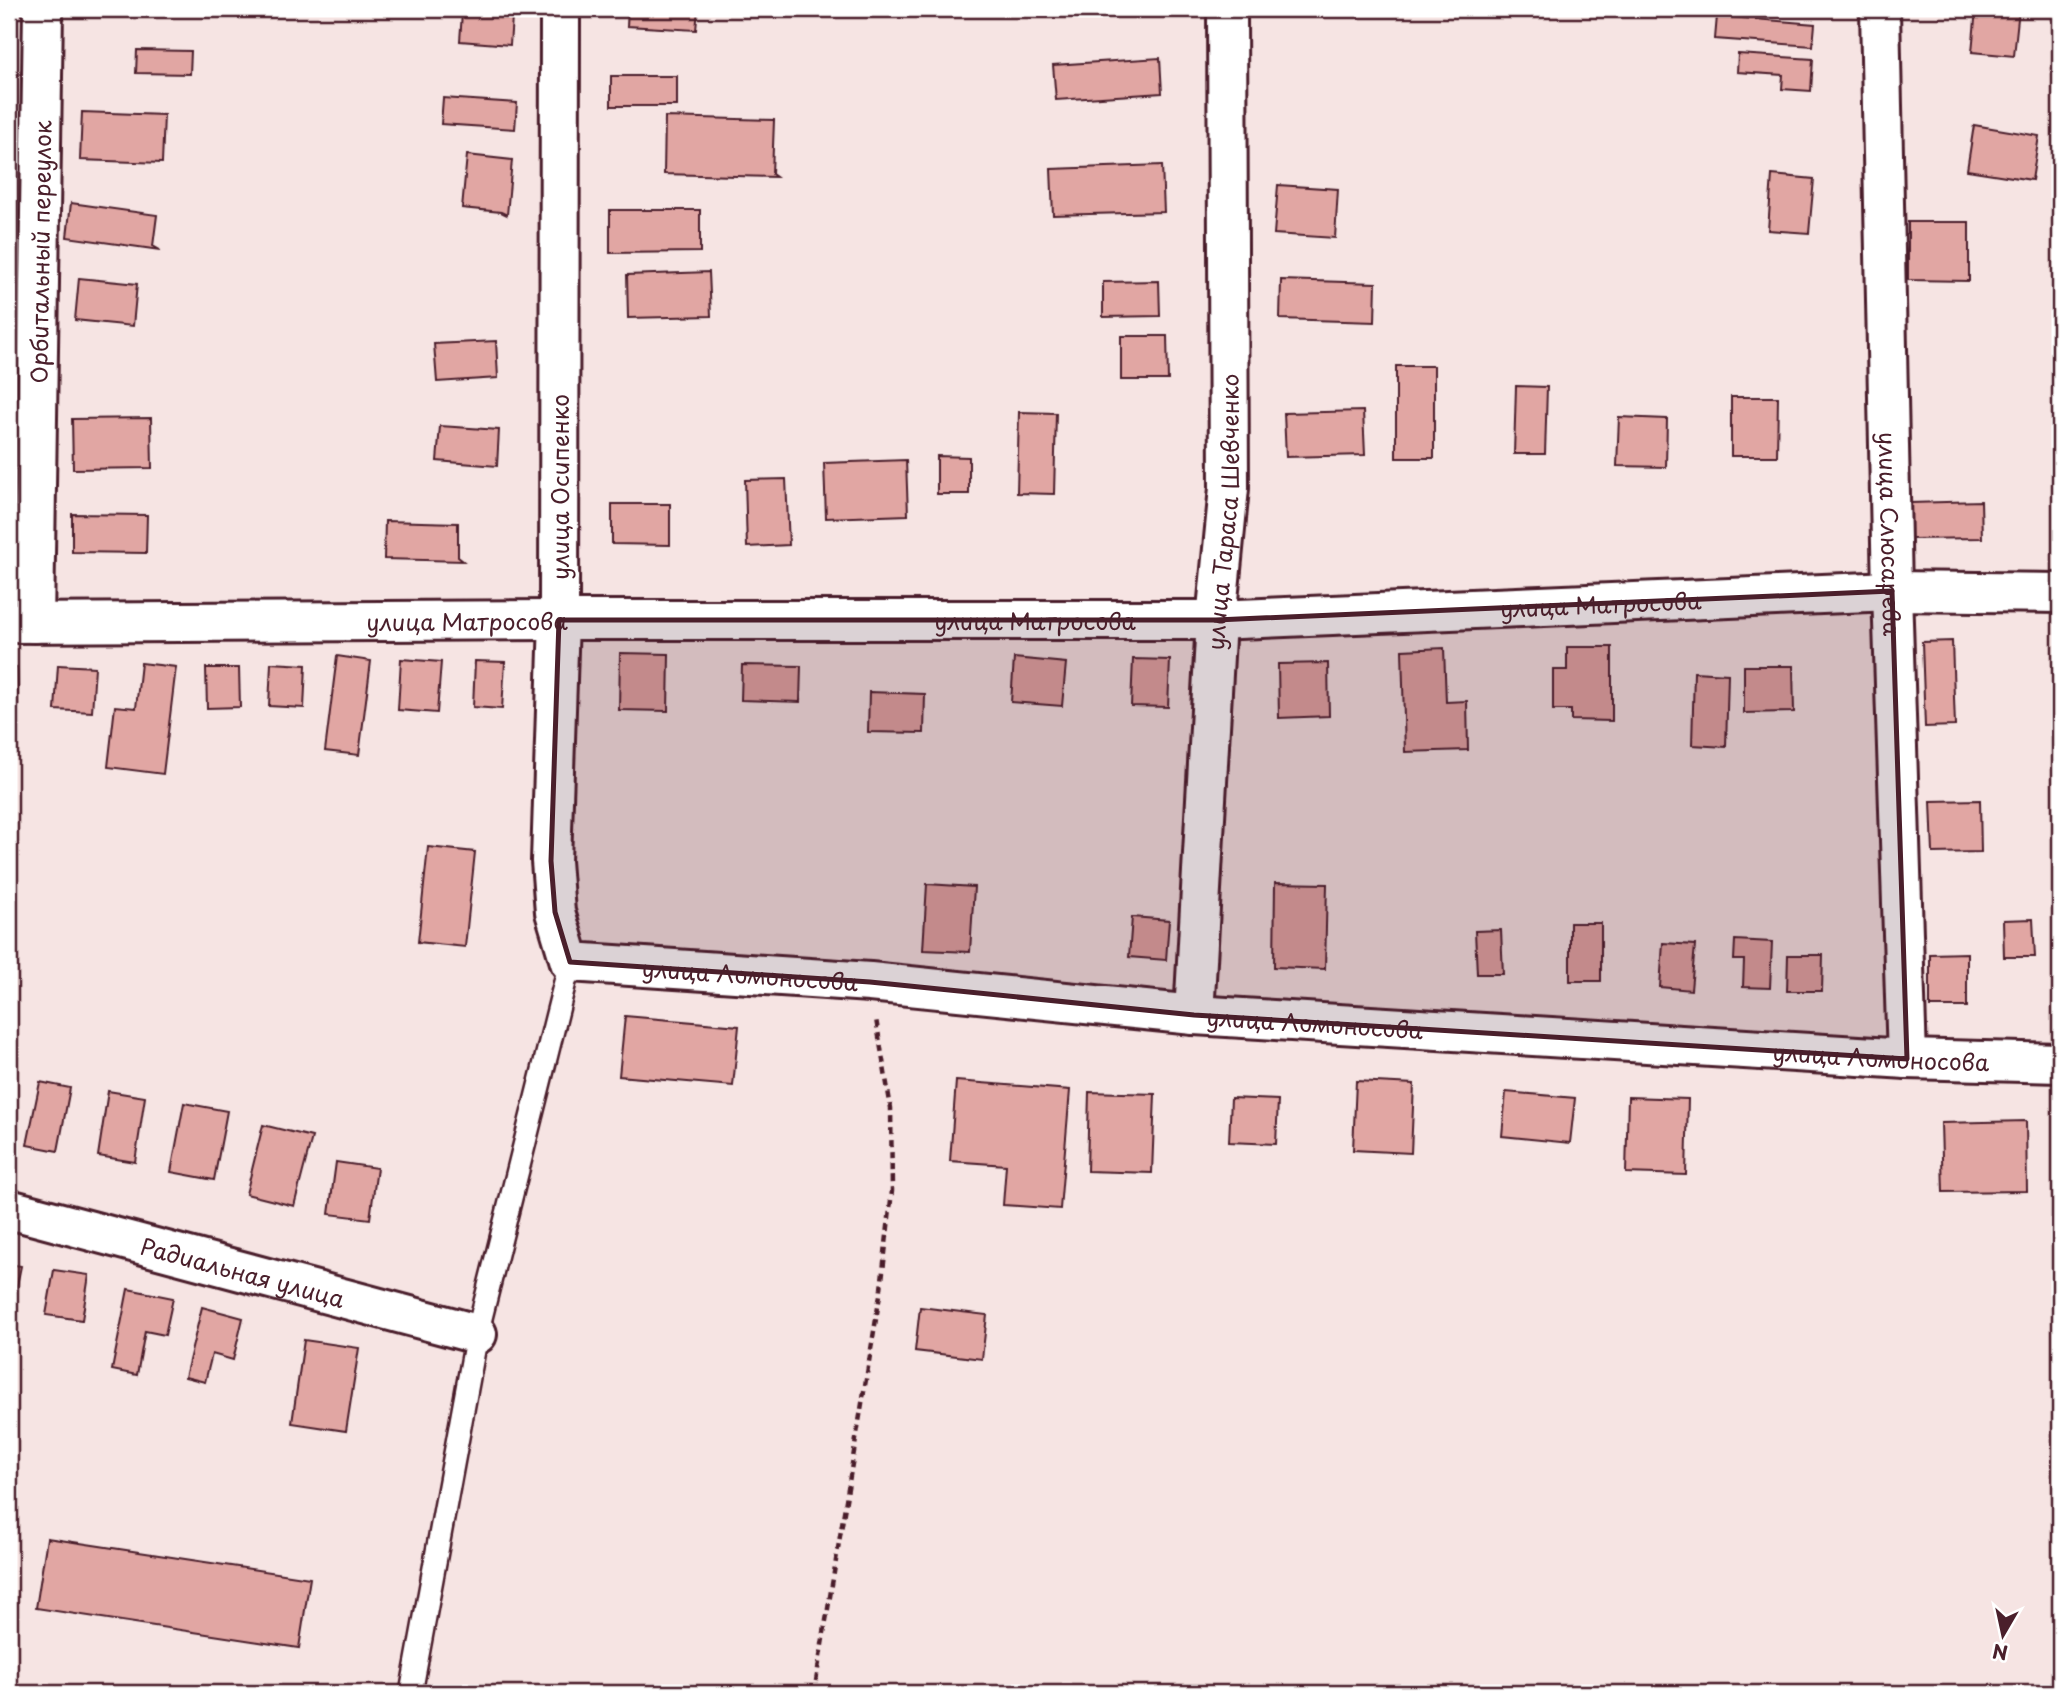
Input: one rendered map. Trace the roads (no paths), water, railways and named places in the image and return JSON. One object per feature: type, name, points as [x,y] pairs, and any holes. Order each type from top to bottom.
[{"type":"street","name":"Орбитальный переулок","points":[[21,623],[43,9]]},
{"type":"street","name":"улица Осипенко","points":[[560,9],[559,620],[551,861],[555,912],[570,962]]},
{"type":"street","name":"улица Тараса Шевченко","points":[[1194,1015],[1216,620],[1229,488],[1227,9]]},
{"type":"street","name":"улица Слюсарева","points":[[1880,9],[1892,591],[1907,1059]]},
{"type":"street","name":"улица Матросова","points":[[21,623],[1216,620],[1892,591],[2060,593]]},
{"type":"street","name":"улица Ломоносова","points":[[570,962],[870,982],[1194,1015],[1907,1059],[2060,1063]]},
{"type":"street","name":"Радиальная улица","points":[[9,1209],[477,1334]]},
{"type":"lane","points":[[411,1693],[477,1334],[570,962]]}]
